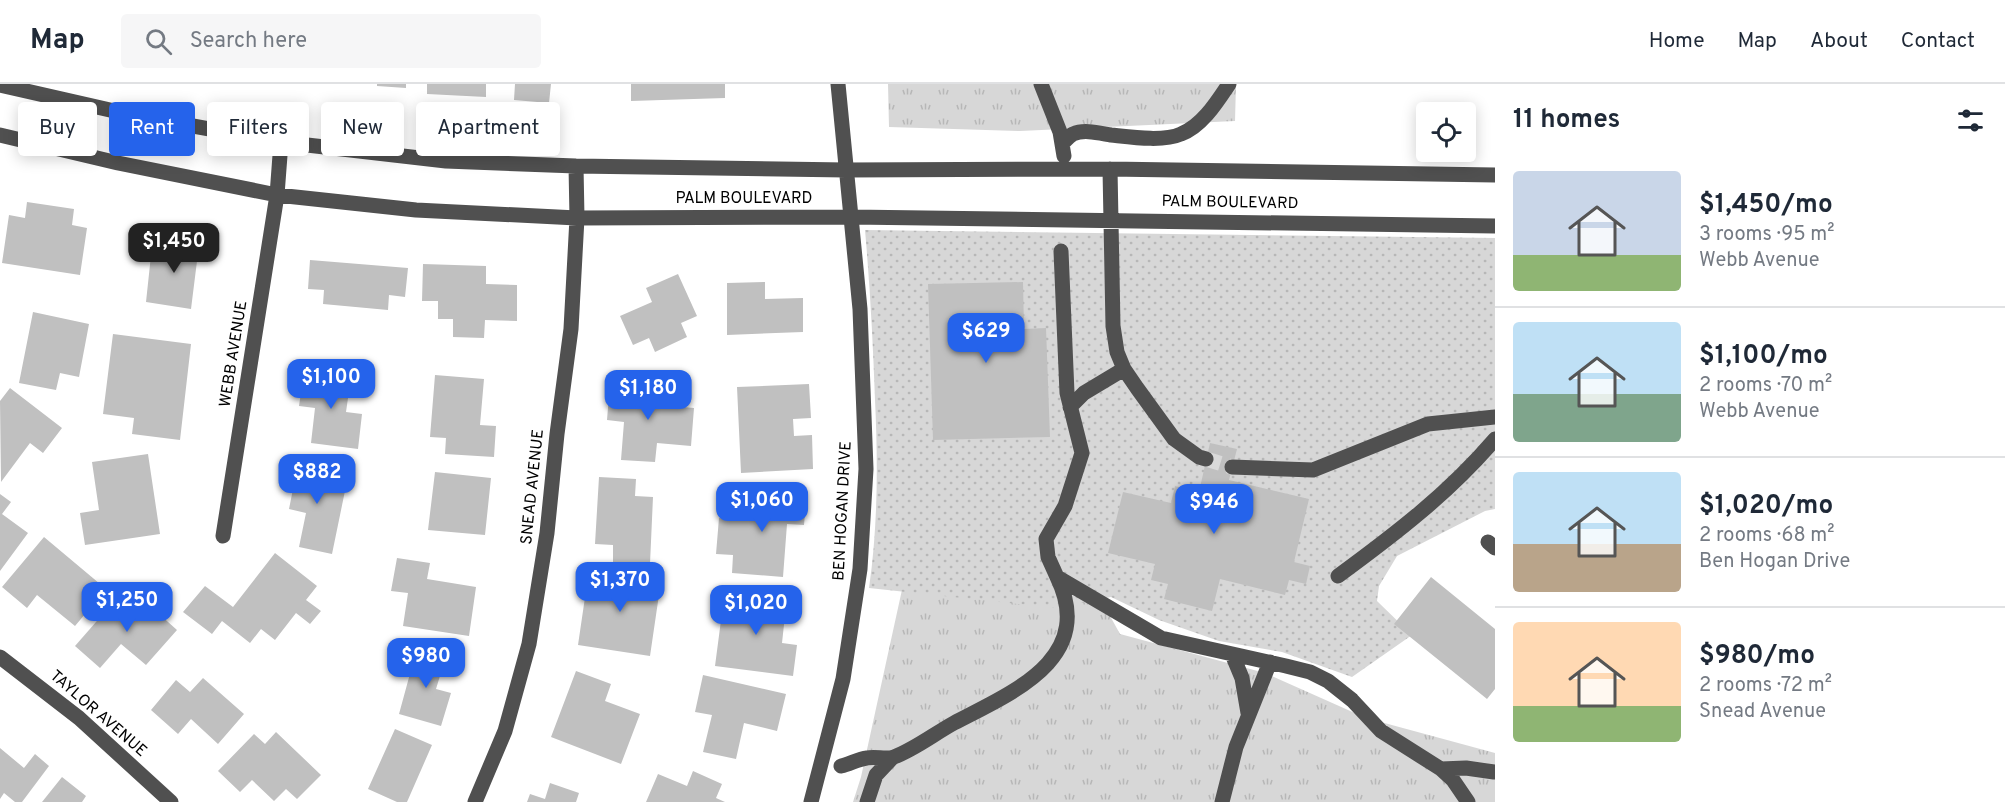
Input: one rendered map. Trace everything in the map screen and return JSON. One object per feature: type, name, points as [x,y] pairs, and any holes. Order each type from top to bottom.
[{"type":"street","name":"BEN HOGAN DRIVE","points":[[811,802],[843,679],[860,569],[866,469],[860,309],[838,84]]},
{"type":"street","points":[[1041,84],[1063,150],[1070,136],[1080,132],[1168,138],[1180,135],[1191,129],[1203,117],[1228,84]]},
{"type":"street","name":"PALM BOULEVARD","points":[[0,85],[132,115],[207,129]]},
{"type":"street","name":"PALM BOULEVARD","points":[[0,135],[118,163],[277,195],[416,210],[577,219],[852,217],[1495,226]]},
{"type":"street","name":"PALM BOULEVARD","points":[[309,145],[446,161],[576,166],[846,170],[1110,169],[1495,175]]},
{"type":"street","name":"WEBB AVENUE","points":[[223,536],[277,195],[280,156]]},
{"type":"street","name":"SNEAD AVENUE","points":[[475,802],[505,731],[531,633],[547,532],[556,434],[571,329],[577,219],[576,166]]},
{"type":"street","points":[[1110,169],[1113,326],[1118,352],[1124,369],[1174,439],[1199,457],[1206,459]]},
{"type":"street","points":[[867,802],[876,775],[892,758],[1028,683],[1041,672],[1056,652],[1067,623],[1067,600],[1048,557],[1046,539],[1065,506],[1082,453],[1067,393],[1061,251]]},
{"type":"street","points":[[1070,407],[1084,393],[1124,369]]},
{"type":"street","points":[[1232,467],[1313,470],[1428,423],[1495,417]]},
{"type":"street","points":[[1338,576],[1396,534],[1449,488],[1495,439]]},
{"type":"street","points":[[1057,577],[1161,638],[1310,672],[1335,685],[1381,731],[1441,769],[1453,780],[1468,802]]},
{"type":"street","points":[[1232,654],[1242,678],[1249,716]]},
{"type":"street","name":"TAYLOR AVENUE","points":[[0,657],[79,718],[171,802]]},
{"type":"street","points":[[1222,802],[1236,747],[1270,662]]},
{"type":"street","points":[[841,766],[867,758],[892,758]]},
{"type":"street","points":[[1441,769],[1466,768],[1494,772]]},
{"type":"green space","points":[[888,84],[1236,84],[1235,121],[1020,131],[889,127]]},
{"type":"green space","points":[[865,230],[1495,238],[1495,509],[1485,511],[1397,556],[1379,586],[1377,601],[1412,635],[1352,677],[1282,652],[1219,641],[1159,620],[1111,597],[1055,608],[869,588],[876,518],[877,447]]},
{"type":"green space","points":[[921,503],[1050,507],[1120,634],[1265,673],[1366,718],[1495,753],[1495,802],[853,802],[861,777]]},
{"type":"building","points":[[377,84],[406,84],[406,88],[377,86]]},
{"type":"building","points":[[427,84],[486,84],[486,97],[427,94]]},
{"type":"building","points":[[515,84],[551,84],[549,102],[514,100]]},
{"type":"building","points":[[631,84],[725,84],[725,98],[631,101]]},
{"type":"building","points":[[27,202],[74,209],[72,225],[87,228],[80,275],[2,263],[9,215],[25,218]]},
{"type":"building","points":[[184,235],[200,237],[191,309],[146,302],[152,246],[182,250]]},
{"type":"building","points":[[310,260],[408,268],[405,297],[389,295],[388,310],[323,304],[324,290],[308,289]]},
{"type":"building","points":[[423,264],[486,266],[486,284],[517,285],[517,321],[485,320],[484,338],[453,337],[453,319],[438,319],[438,301],[422,301]]},
{"type":"building","points":[[678,274],[697,316],[681,323],[687,337],[655,352],[649,338],[633,345],[620,316],[652,302],[646,288]]},
{"type":"building","points":[[765,282],[765,299],[803,298],[803,332],[727,335],[727,283]]},
{"type":"building","points":[[1023,282],[1024,329],[1046,328],[1050,437],[933,440],[928,284]]},
{"type":"building","points":[[33,312],[89,324],[79,377],[60,373],[56,390],[19,383]]},
{"type":"building","points":[[113,334],[191,344],[180,440],[132,434],[134,418],[103,414]]},
{"type":"building","points":[[304,372],[351,377],[346,412],[362,414],[358,449],[311,443],[315,408],[299,406]]},
{"type":"building","points":[[435,375],[484,379],[480,425],[496,426],[494,457],[445,454],[446,438],[430,437]]},
{"type":"building","points":[[610,383],[661,387],[660,405],[694,408],[691,446],[657,443],[655,462],[621,460],[624,422],[607,420]]},
{"type":"building","points":[[809,384],[811,418],[793,419],[794,436],[812,435],[813,469],[741,473],[737,387]]},
{"type":"building","points":[[10,388],[62,428],[43,453],[30,443],[1,482],[0,401]]},
{"type":"building","points":[[1210,443],[1237,449],[1229,480],[1309,499],[1294,562],[1310,566],[1306,584],[1289,580],[1285,595],[1220,579],[1212,611],[1164,599],[1168,584],[1151,580],[1155,564],[1108,553],[1123,492],[1171,503],[1175,486],[1199,492]]},
{"type":"building","points":[[148,454],[160,534],[85,545],[80,513],[99,510],[92,462]]},
{"type":"building","points":[[299,459],[333,466],[329,482],[346,486],[332,554],[299,547],[306,513],[289,509]]},
{"type":"building","points":[[435,472],[491,478],[485,535],[428,530]]},
{"type":"building","points":[[599,477],[636,479],[635,496],[653,497],[650,564],[613,562],[613,545],[595,544]]},
{"type":"building","points":[[773,487],[807,490],[804,525],[787,524],[783,577],[732,573],[733,555],[716,554],[719,518],[736,520],[737,502],[771,505]]},
{"type":"building","points":[[0,494],[11,502],[2,514],[28,533],[0,571]]},
{"type":"building","points":[[44,537],[106,589],[75,626],[37,595],[27,608],[2,587]]},
{"type":"building","points":[[275,553],[317,586],[306,600],[321,611],[310,624],[296,613],[275,640],[261,629],[250,643],[222,621],[212,634],[183,612],[205,586],[233,607]]},
{"type":"building","points":[[397,558],[430,563],[427,579],[476,587],[469,636],[403,626],[408,593],[391,591]]},
{"type":"building","points":[[589,570],[661,581],[650,656],[578,645]]},
{"type":"building","points":[[1431,577],[1495,629],[1495,689],[1487,699],[1394,624]]},
{"type":"building","points":[[741,591],[787,597],[782,643],[797,645],[793,676],[715,666],[723,605],[739,607]]},
{"type":"building","points":[[140,597],[177,630],[146,665],[121,644],[100,668],[75,646],[117,598],[130,609]]},
{"type":"building","points":[[417,648],[446,656],[436,689],[451,693],[441,726],[399,714]]},
{"type":"building","points":[[576,671],[611,684],[605,701],[640,714],[621,764],[551,737]]},
{"type":"building","points":[[703,675],[786,694],[777,731],[744,723],[736,759],[703,752],[712,715],[695,712]]},
{"type":"building","points":[[203,678],[244,714],[218,744],[191,719],[178,734],[151,710],[176,680],[190,692]]},
{"type":"building","points":[[395,729],[432,745],[407,802],[397,802],[368,789]]},
{"type":"building","points":[[276,732],[321,775],[297,799],[286,789],[274,801],[252,780],[240,792],[218,771],[254,734],[265,744]]},
{"type":"building","points":[[0,748],[24,768],[35,754],[49,766],[22,802],[15,802],[4,793],[0,799]]},
{"type":"building","points":[[693,771],[722,784],[716,798],[725,802],[646,802],[658,774],[687,786]]},
{"type":"building","points":[[62,777],[86,796],[82,802],[42,802]]},
{"type":"building","points":[[550,783],[579,793],[576,802],[527,802],[530,794],[545,799]]},
{"type":"tunnel","points":[[1206,459],[1232,467]]}]
